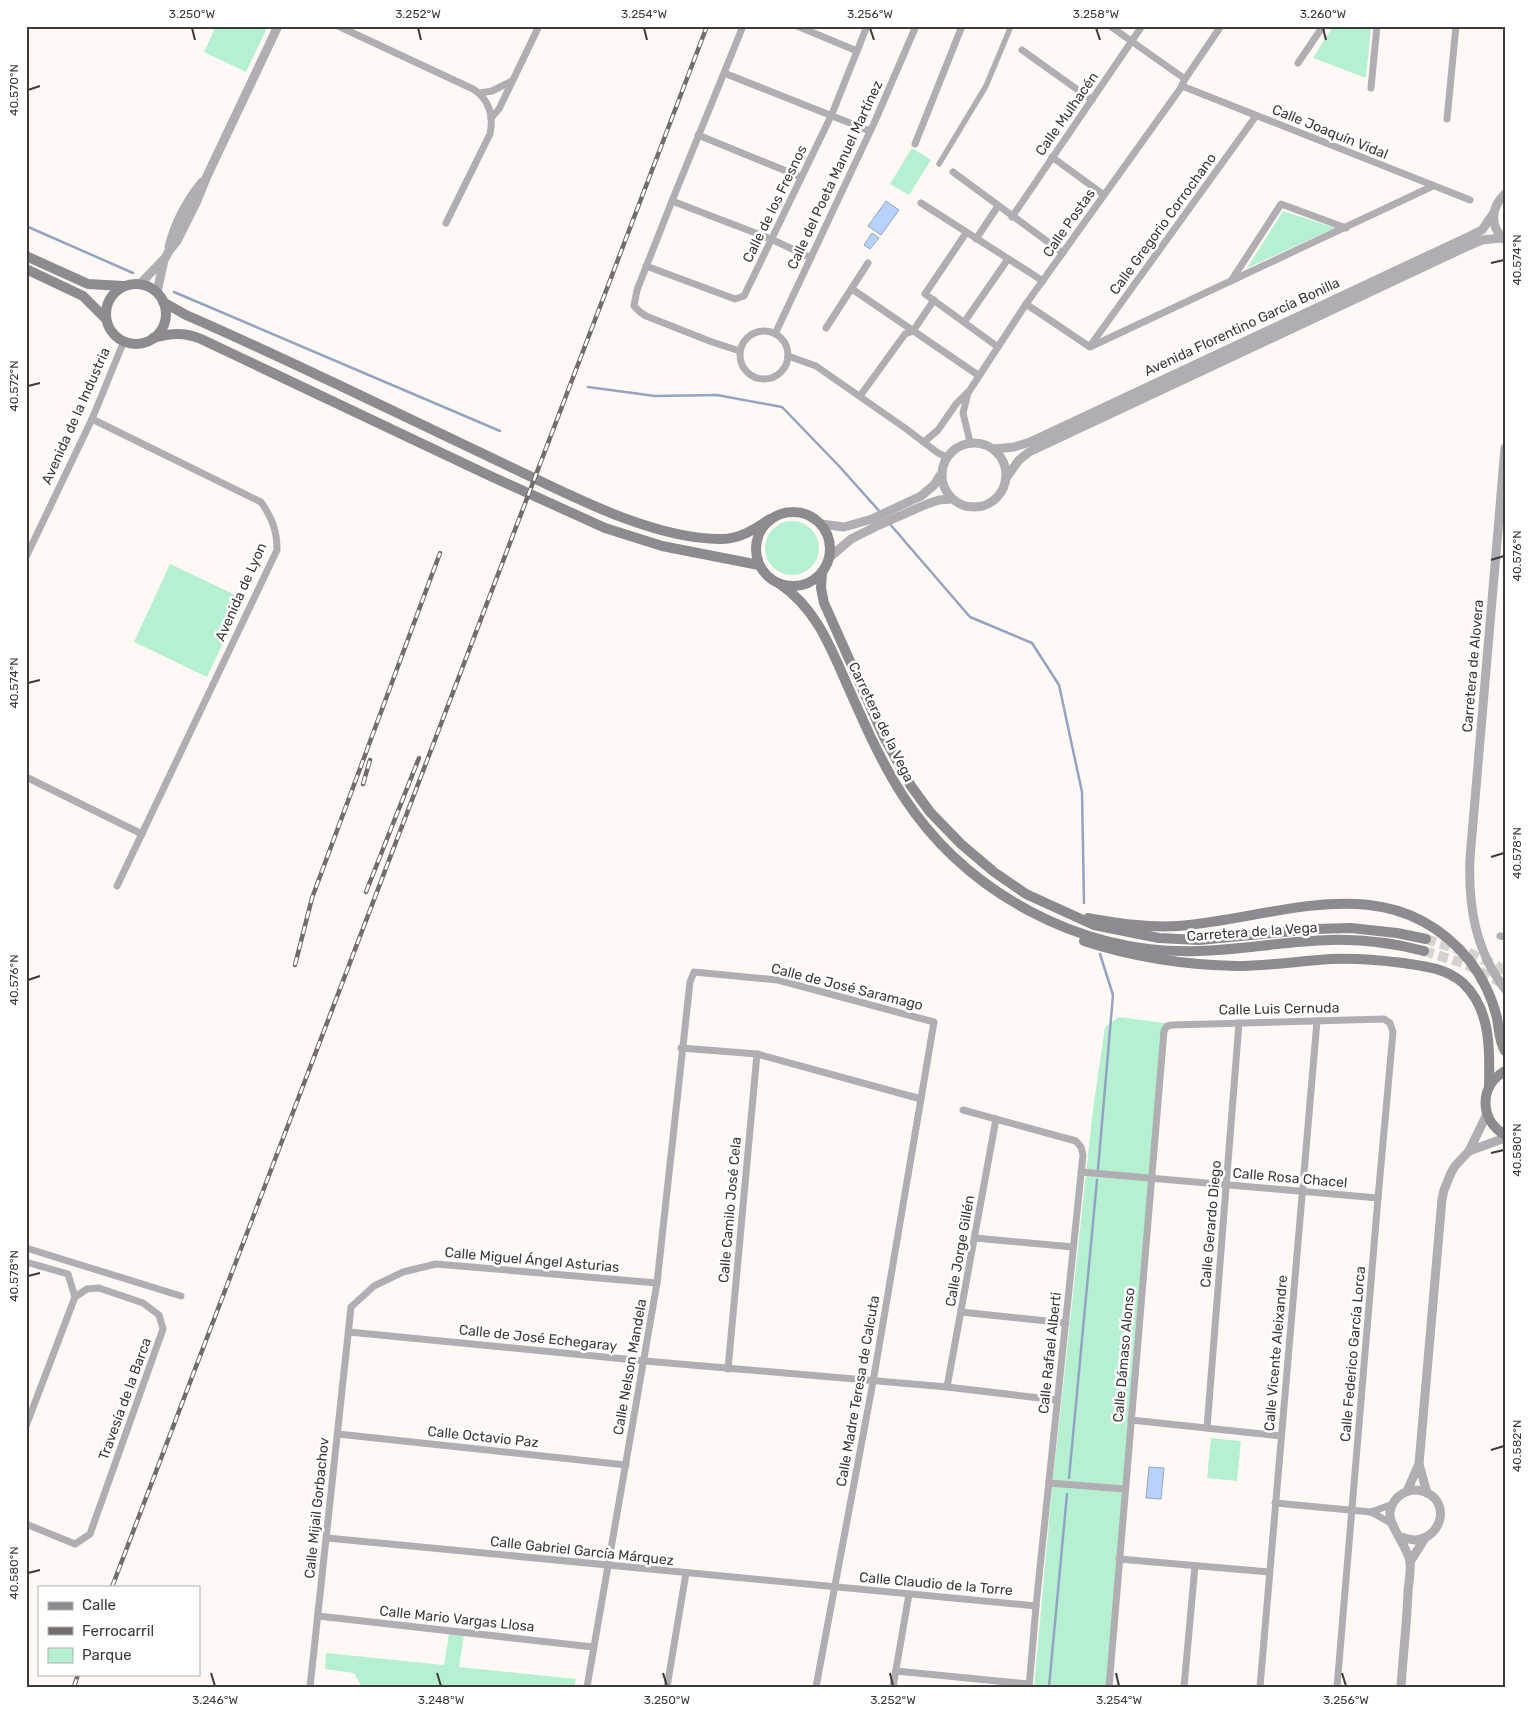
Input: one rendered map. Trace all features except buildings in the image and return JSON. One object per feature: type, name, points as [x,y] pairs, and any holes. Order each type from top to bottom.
[{"type":"main road","points":[[26,256],[88,284],[124,286],[140,284],[151,288],[157,292],[166,312],[165,322],[153,338]]},
{"type":"main road","points":[[26,269],[83,296],[106,318],[112,332],[124,341],[144,342],[153,338],[178,333],[201,339],[486,474],[605,528],[645,542],[759,564]]},
{"type":"main road","points":[[106,318],[106,310],[112,296],[124,286]]},
{"type":"main road","points":[[163,302],[186,315],[572,496],[640,523],[672,532],[724,540],[746,534],[770,519],[780,514],[802,513],[812,517],[821,524],[830,542],[829,558],[822,572],[813,580],[803,585],[791,586],[780,584],[768,576],[759,564],[756,552],[757,540],[762,529],[770,519]]},
{"type":"main road","name":"Carretera de la Vega","points":[[822,572],[822,597],[837,636],[889,748],[904,774],[921,799],[947,830],[994,872],[1026,894],[1081,921],[1107,929],[1171,940],[1216,939],[1298,930],[1351,928],[1389,932],[1426,939]]},
{"type":"main road","name":"Carretera de la Vega","points":[[780,584],[794,593],[814,618],[830,647],[883,762],[919,818],[942,845],[974,875],[1003,896],[1040,916],[1088,936],[1109,942],[1174,951],[1211,951],[1331,940],[1372,941],[1424,951]]},
{"type":"main road","points":[[1068,914],[1137,926],[1162,926],[1211,922],[1332,904],[1366,904],[1396,911],[1430,926],[1469,960],[1489,994],[1496,1012],[1501,1041],[1505,1051]]},
{"type":"main road","points":[[1040,916],[1068,936],[1104,948],[1183,962],[1254,966],[1330,959],[1378,960],[1437,969],[1455,977],[1472,994],[1479,1006],[1485,1024],[1489,1042],[1489,1086],[1485,1100],[1487,1114],[1498,1131],[1505,1136]]},
{"type":"main road","points":[[1489,1086],[1505,1070]]},
{"type":"street","points":[[168,251],[177,241],[196,204],[207,176],[278,26]]},
{"type":"street","points":[[338,26],[480,93],[490,109],[490,134],[446,223]]},
{"type":"street","points":[[491,118],[499,109],[539,26]]},
{"type":"street","points":[[740,350],[712,342],[640,312],[634,306],[637,290],[646,266],[743,26]]},
{"type":"street","points":[[797,26],[857,51]]},
{"type":"street","name":"Calle de los Fresnos","points":[[646,266],[736,299],[744,296],[832,114],[867,26]]},
{"type":"street","name":"Calle del Poeta Manuel Martínez","points":[[775,334],[916,26]]},
{"type":"street","points":[[915,144],[962,26]]},
{"type":"street","points":[[939,164],[986,86],[1011,26]]},
{"type":"street","name":"Calle Joaquín Vidal","points":[[1110,26],[1183,83],[1256,116],[1470,200]]},
{"type":"street","name":"Calle Mulhacén","points":[[1012,217],[1142,26]]},
{"type":"street","name":"Calle Postas","points":[[970,442],[963,413],[968,393],[978,375],[1221,26]]},
{"type":"street","points":[[1298,63],[1323,26]]},
{"type":"street","points":[[1371,88],[1377,26]]},
{"type":"street","points":[[1447,119],[1456,26]]},
{"type":"street","points":[[1022,50],[1092,100]]},
{"type":"street","points":[[724,73],[870,130]]},
{"type":"street","points":[[480,93],[492,91],[512,81]]},
{"type":"street","name":"Calle Gregorio Corrochano","points":[[1090,347],[1256,116]]},
{"type":"street","points":[[698,135],[801,178]]},
{"type":"street","points":[[1052,157],[1104,195]]},
{"type":"street","points":[[953,172],[1063,253]]},
{"type":"street","points":[[157,292],[172,233],[188,199],[207,176]]},
{"type":"street","points":[[1026,304],[1090,347],[1433,186]]},
{"type":"street","name":"Avenida Florentino García Bonilla","points":[[994,449],[1014,448],[1030,442],[1478,232],[1485,226],[1493,214],[1499,199],[1505,194]]},
{"type":"street","points":[[672,201],[772,239],[811,258]]},
{"type":"street","points":[[921,203],[1043,281]]},
{"type":"street","points":[[1230,281],[1281,204],[1346,228]]},
{"type":"street","points":[[177,241],[177,232],[188,210],[184,206]]},
{"type":"street","points":[[976,239],[998,206]]},
{"type":"street","points":[[1493,214],[1496,230],[1503,239]]},
{"type":"street","points":[[966,233],[925,294],[998,347]]},
{"type":"street","name":"Avenida Florentino García Bonilla","points":[[1006,478],[1019,460],[1028,452],[1468,246],[1482,240],[1503,239]]},
{"type":"street","points":[[965,322],[1008,259]]},
{"type":"street","points":[[140,284],[164,260]]},
{"type":"street","points":[[826,328],[868,263]]},
{"type":"street","points":[[852,289],[978,375]]},
{"type":"street","points":[[860,396],[906,334],[913,331],[934,300]]},
{"type":"street","points":[[768,332],[775,334],[784,343],[788,356],[786,364],[782,371],[768,379],[753,377],[742,366],[740,350],[742,344],[753,334],[768,332]]},
{"type":"street","name":"Avenida de la Industria","points":[[26,557],[92,419],[124,341]]},
{"type":"street","points":[[788,356],[816,366],[938,453],[947,457]]},
{"type":"street","points":[[924,442],[938,430],[956,404],[968,393]]},
{"type":"street","name":"Avenida de Lyon","points":[[92,419],[261,502],[272,518],[277,535],[277,550],[117,886]]},
{"type":"street","points":[[821,524],[844,527],[872,519],[921,496],[934,485],[941,474],[947,457],[955,448],[970,442],[981,443],[994,449],[1005,466],[1006,478],[1004,488],[990,503],[977,507],[968,507],[951,499],[944,489],[941,474]]},
{"type":"street","name":"Carretera de Alovera","points":[[1505,448],[1501,542],[1470,858],[1469,885],[1472,916],[1478,937],[1489,964],[1505,989]]},
{"type":"street","points":[[829,558],[851,539],[875,527],[927,504],[951,499]]},
{"type":"street","points":[[26,777],[142,834]]},
{"type":"street","name":"Calle de José Saramago","points":[[681,1048],[690,982],[694,972],[778,980],[934,1022],[921,1099]]},
{"type":"street","name":"Calle Luis Cernuda","points":[[1167,1026],[1384,1020],[1390,1023]]},
{"type":"street","name":"Calle Vicente Aleixandre","points":[[1260,1687],[1317,1021]]},
{"type":"street","name":"Calle Gerardo Diego","points":[[1207,1428],[1228,1185],[1239,1023]]},
{"type":"street","name":"Calle Federico García Lorca","points":[[1337,1687],[1393,1032],[1390,1023]]},
{"type":"street","name":"Calle Dámaso Alonso","points":[[1109,1687],[1164,1036],[1167,1026]]},
{"type":"street","points":[[681,1048],[757,1054],[921,1099]]},
{"type":"street","name":"Calle Nelson Mandela","points":[[587,1687],[657,1283],[681,1048]]},
{"type":"street","name":"Calle Camilo José Cela","points":[[728,1369],[757,1054]]},
{"type":"street","name":"Calle Madre Teresa de Calcuta","points":[[816,1687],[873,1382],[921,1099]]},
{"type":"street","name":"Calle Rafael Alberti","points":[[964,1110],[1076,1141],[1081,1147],[1083,1155],[1029,1685]]},
{"type":"street","points":[[1408,1491],[1419,1464],[1442,1199],[1447,1182],[1455,1166],[1469,1151],[1487,1114]]},
{"type":"street","name":"Calle Jorge Gillén","points":[[947,1387],[996,1119]]},
{"type":"street","points":[[1469,1151],[1505,1136]]},
{"type":"street","name":"Calle Rosa Chacel","points":[[1081,1172],[1378,1198]]},
{"type":"street","points":[[975,1238],[1073,1247]]},
{"type":"street","points":[[26,1248],[181,1296]]},
{"type":"street","points":[[26,1262],[68,1274],[75,1297],[26,1426]]},
{"type":"street","name":"Calle Miguel Ángel Asturias","points":[[349,1332],[352,1307],[374,1286],[403,1272],[436,1264],[657,1283]]},
{"type":"street","name":"Travesía de la Barca","points":[[26,1524],[75,1544],[90,1534],[164,1329],[159,1316],[143,1303],[99,1288],[87,1289],[75,1297]]},
{"type":"street","points":[[961,1312],[1066,1323]]},
{"type":"street","name":"Calle de José Echegaray","points":[[349,1332],[728,1369],[947,1387],[1058,1400]]},
{"type":"street","name":"Calle Mijail Gorbachov","points":[[310,1687],[349,1332]]},
{"type":"street","points":[[1131,1420],[1281,1436]]},
{"type":"street","name":"Calle Octavio Paz","points":[[338,1434],[626,1465]]},
{"type":"street","points":[[1419,1464],[1427,1493]]},
{"type":"street","points":[[1049,1483],[1125,1489]]},
{"type":"street","points":[[1400,1537],[1413,1540],[1425,1538],[1438,1527],[1439,1507],[1427,1493],[1417,1490],[1408,1491],[1399,1496],[1393,1504],[1390,1513],[1391,1523],[1400,1537],[1410,1562],[1400,1687]]},
{"type":"street","points":[[1276,1503],[1371,1512],[1391,1523]]},
{"type":"street","points":[[1371,1512],[1393,1504]]},
{"type":"street","name":"Calle Gabriel García Márquez","points":[[327,1538],[835,1587]]},
{"type":"street","points":[[1410,1562],[1425,1538]]},
{"type":"street","points":[[1119,1559],[1269,1572]]},
{"type":"street","points":[[1184,1687],[1194,1566]]},
{"type":"street","points":[[667,1687],[686,1573]]},
{"type":"street","name":"Calle Claudio de la Torre","points":[[835,1587],[1036,1606]]},
{"type":"street","points":[[893,1687],[909,1594]]},
{"type":"street","name":"Calle Mario Vargas Llosa","points":[[318,1616],[593,1647]]},
{"type":"street","points":[[896,1671],[1029,1685]]},
{"type":"green space","points":[[216,26],[268,26],[246,72],[204,52]]},
{"type":"green space","points":[[1333,26],[1371,26],[1366,78],[1313,58]]},
{"type":"green space","points":[[912,148],[931,160],[909,195],[890,184]]},
{"type":"green space","points":[[1283,211],[1335,228],[1247,268]]},
{"type":"green space","points":[[792,521],[802,523],[811,529],[817,538],[819,548],[817,558],[811,567],[802,573],[792,575],[782,573],[773,567],[767,558],[765,548],[767,538],[773,529],[782,523]]},
{"type":"green space","points":[[170,564],[244,599],[207,677],[134,642]]},
{"type":"green space","points":[[1119,1017],[1164,1023],[1106,1687],[1034,1687],[1052,1489],[1093,1109],[1105,1027]]},
{"type":"green space","points":[[1211,1438],[1241,1441],[1237,1481],[1207,1478]]},
{"type":"green space","points":[[449,1634],[464,1635],[459,1667],[576,1679],[574,1687],[362,1687],[354,1673],[325,1669],[326,1653],[444,1665]]},
{"type":"water","points":[[886,201],[899,210],[881,235],[868,226]]},
{"type":"water","points":[[872,233],[879,238],[870,249],[864,245]]},
{"type":"water","points":[[1149,1467],[1164,1468],[1161,1499],[1146,1498]]},
{"type":"waterway","points":[[26,226],[133,273]]},
{"type":"waterway","points":[[174,292],[500,431]]},
{"type":"waterway","points":[[588,387],[655,396],[717,395],[782,407],[881,513]]},
{"type":"waterway","points":[[889,523],[970,617],[1032,643],[1059,685],[1082,792],[1084,903]]},
{"type":"waterway","points":[[1098,1169],[1113,995],[1100,954]]},
{"type":"waterway","points":[[1069,1478],[1097,1180]]},
{"type":"waterway","points":[[1049,1687],[1067,1494]]},
{"type":"tunnel","points":[[1426,939],[1469,953],[1505,970]]},
{"type":"tunnel","points":[[1424,951],[1463,963],[1504,984]]},
{"type":"railway","points":[[112,1586],[707,26]]},
{"type":"railway","points":[[295,965],[312,898],[440,553]]},
{"type":"railway","points":[[366,892],[419,758]]},
{"type":"railway","points":[[363,784],[370,760]]},
{"type":"railway","points":[[74,1687],[77,1676]]}]
